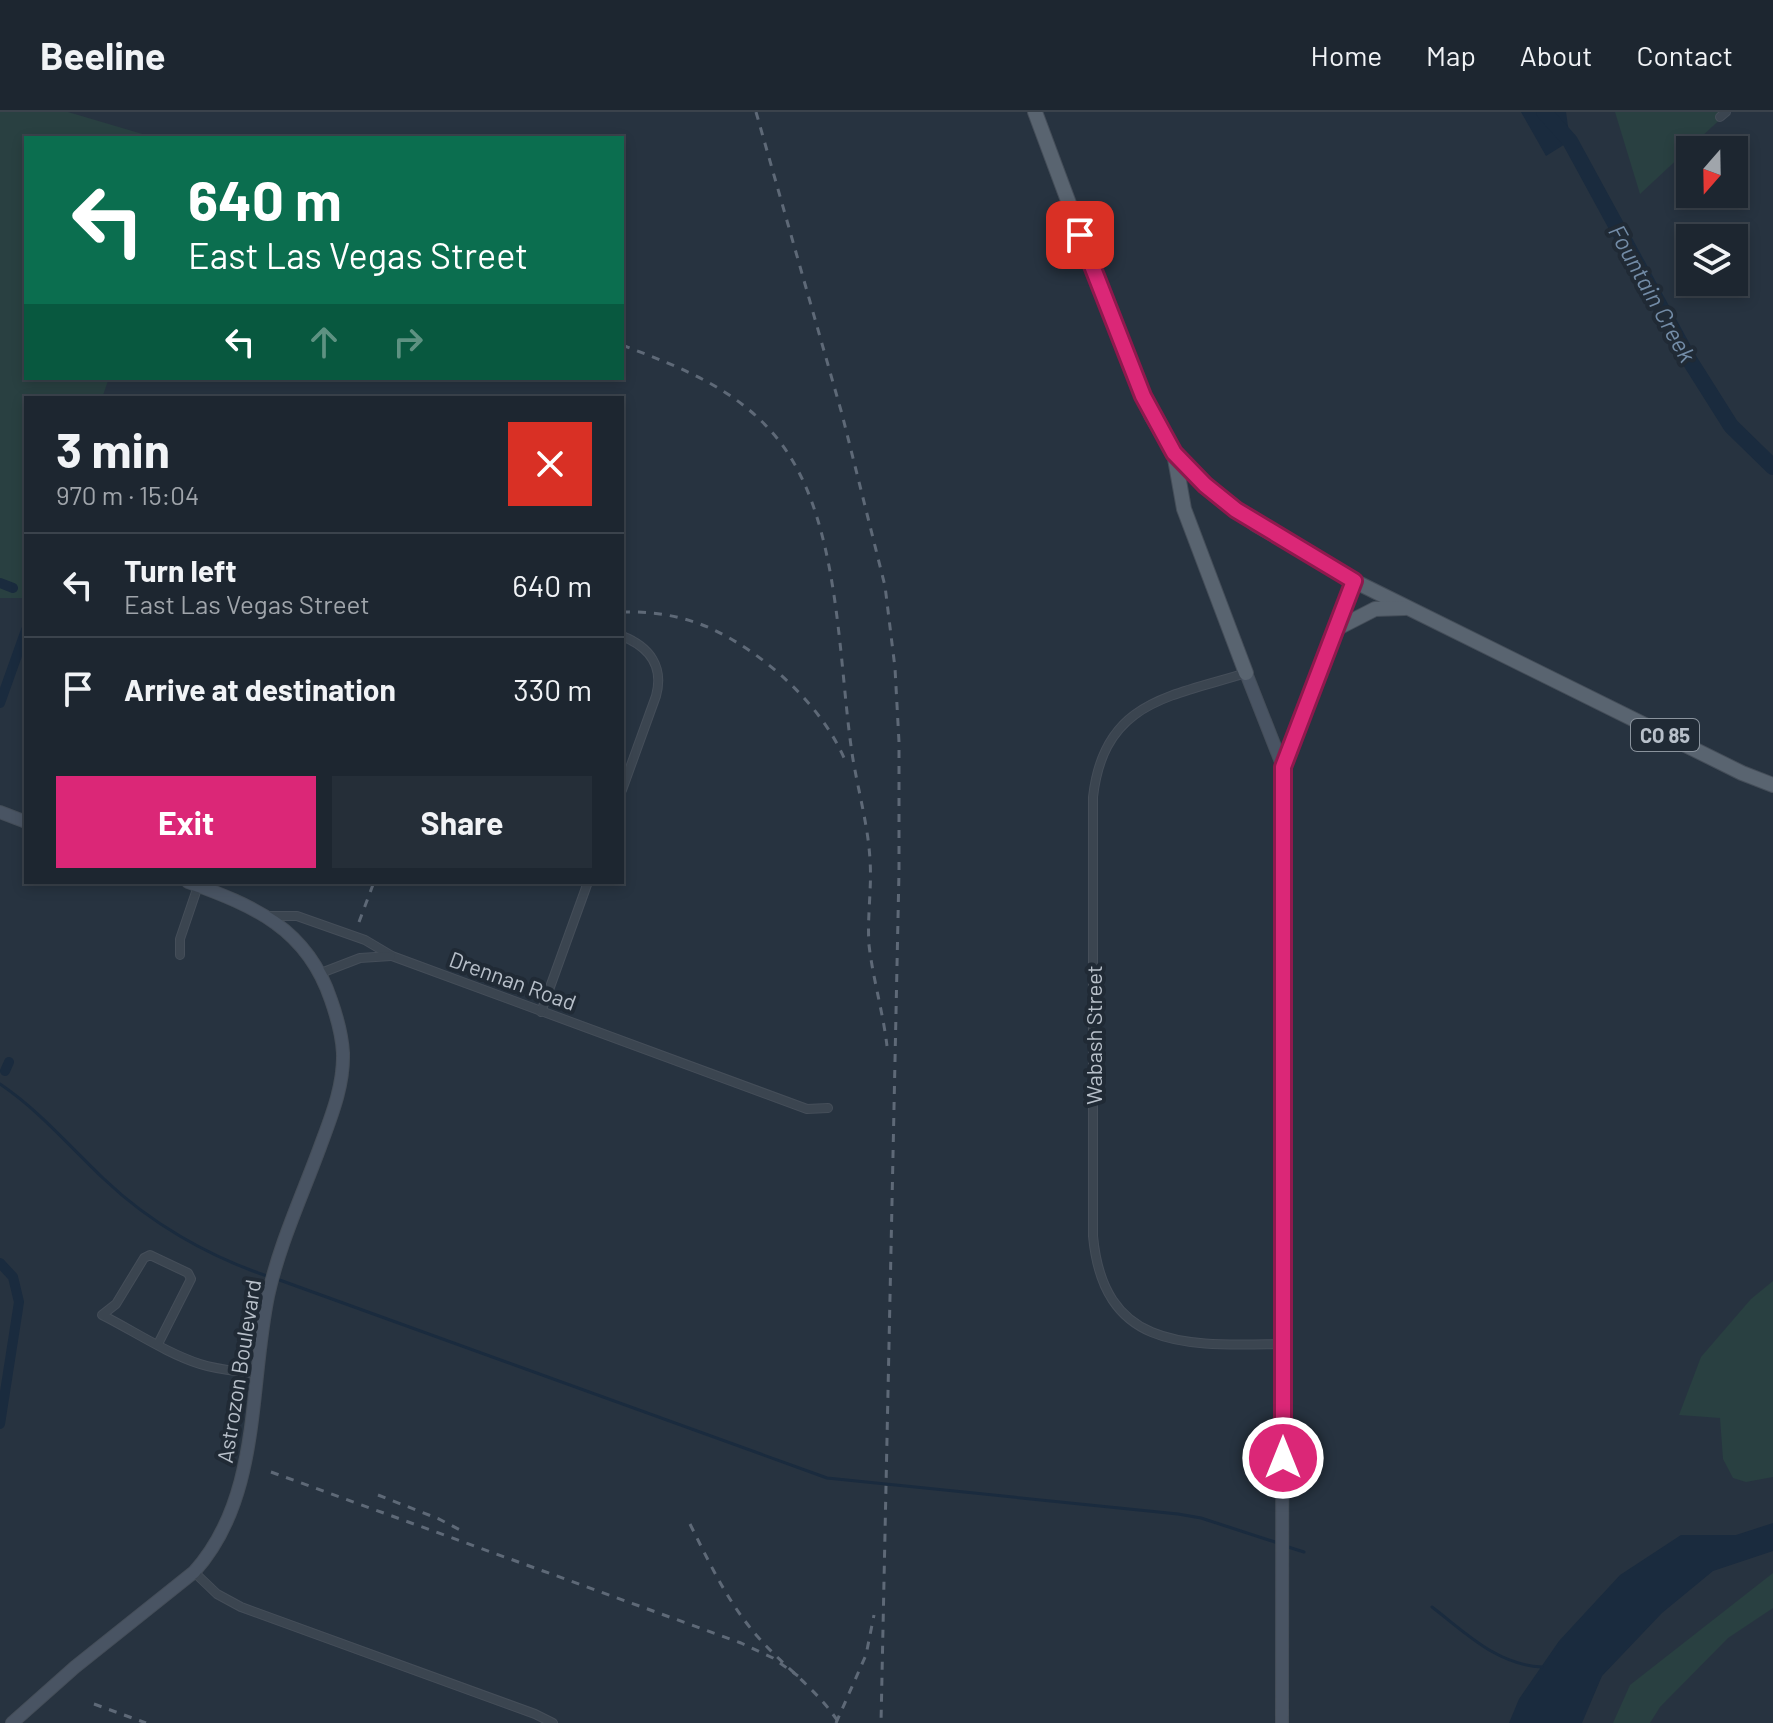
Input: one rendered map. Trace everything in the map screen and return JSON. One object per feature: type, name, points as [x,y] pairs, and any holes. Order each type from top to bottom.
[{"type":"main road","name":"CO 85","points":[[1035,112],[1151,415],[1174,453],[1205,485],[1236,510],[1354,581],[1742,773],[1773,785]]},
{"type":"main road","points":[[1174,453],[1184,509],[1246,673]]},
{"type":"main road","points":[[1334,630],[1375,609],[1412,608]]},
{"type":"street","points":[[1282,1723],[1283,767],[1354,581]]},
{"type":"street","points":[[624,637],[652,656],[660,681],[624,784]]},
{"type":"street","points":[[1246,673],[1283,767]]},
{"type":"street","name":"Wabash Street","points":[[1246,673],[1167,697],[1133,715],[1113,736],[1098,767],[1093,797],[1093,1236],[1095,1256],[1104,1285],[1121,1309],[1144,1328],[1166,1339],[1193,1344],[1283,1344]]},
{"type":"street","points":[[0,812],[24,821]]},
{"type":"street","points":[[180,955],[180,939],[193,884]]},
{"type":"street","name":"Drennan Road","points":[[193,884],[267,916],[297,916],[365,940],[392,956],[807,1109],[828,1108]]},
{"type":"street","points":[[541,1012],[587,884]]},
{"type":"street","name":"Astrozon Boulevard","points":[[12,1723],[75,1667],[194,1572],[216,1545],[235,1504],[267,1299],[277,1261],[329,1123],[340,1083],[343,1054],[338,1022],[321,973],[298,942],[267,916]]},
{"type":"street","points":[[321,973],[360,958],[392,956]]},
{"type":"street","points":[[158,1344],[191,1279],[188,1273],[150,1255],[144,1258],[116,1304],[102,1315],[158,1344],[201,1365],[257,1374]]},
{"type":"street","points":[[194,1572],[217,1594],[241,1607],[553,1723]]},
{"type":"green space","points":[[0,112],[68,112],[149,136],[24,136],[24,380],[108,380],[103,396],[24,396],[24,598],[0,598]]},
{"type":"green space","points":[[1615,112],[1728,112],[1702,136],[1676,136],[1676,160],[1640,194]]},
{"type":"green space","points":[[1773,1281],[1773,1477],[1746,1482],[1733,1478],[1723,1459],[1720,1418],[1679,1415],[1701,1357],[1751,1299]]},
{"type":"green space","points":[[1773,1573],[1773,1608],[1728,1638],[1660,1707],[1650,1723],[1613,1723],[1630,1685]]},
{"type":"water","points":[[1521,112],[1566,112],[1570,141],[1546,156]]},
{"type":"water","points":[[1773,1523],[1773,1551],[1713,1571],[1662,1613],[1602,1676],[1582,1723],[1509,1723],[1519,1699],[1559,1641],[1620,1575],[1681,1535],[1736,1535]]},
{"type":"waterway","name":"Fountain Creek","points":[[1544,112],[1570,141],[1690,361],[1731,426],[1773,467]]},
{"type":"waterway","points":[[0,583],[13,588]]},
{"type":"waterway","points":[[0,703],[24,636]]},
{"type":"waterway","points":[[5,1071],[9,1062]]},
{"type":"waterway","points":[[0,1084],[42,1117],[122,1195],[160,1224],[223,1259],[267,1276]]},
{"type":"waterway","points":[[0,1263],[13,1277],[19,1302],[0,1424]]},
{"type":"waterway","points":[[274,1278],[827,1478],[1178,1514],[1201,1518],[1278,1543]]},
{"type":"waterway","points":[[1285,1546],[1304,1552]]},
{"type":"waterway","points":[[1432,1607],[1496,1654],[1526,1665],[1542,1667]]},
{"type":"railway","points":[[756,112],[842,414],[885,586],[895,668],[899,742],[899,871],[881,1723]]},
{"type":"railway","points":[[624,346],[708,382],[746,408],[780,442],[799,473],[814,509],[833,587],[851,746],[869,846],[869,945],[887,1046]]},
{"type":"railway","points":[[624,612],[656,614],[690,621],[712,629],[753,653],[792,685],[809,704],[824,723],[847,765]]},
{"type":"railway","points":[[359,922],[373,884]]},
{"type":"railway","points":[[271,1472],[741,1643],[773,1658],[798,1676]]},
{"type":"railway","points":[[378,1495],[466,1533]]},
{"type":"railway","points":[[690,1524],[720,1583],[747,1624],[821,1699],[839,1723]]},
{"type":"railway","points":[[836,1723],[866,1655],[874,1615]]},
{"type":"railway","points":[[94,1704],[146,1723]]},
{"type":"route","points":[[1080,235],[1151,415],[1174,453],[1205,485],[1255,524],[1354,581],[1283,767],[1283,1458]]}]
